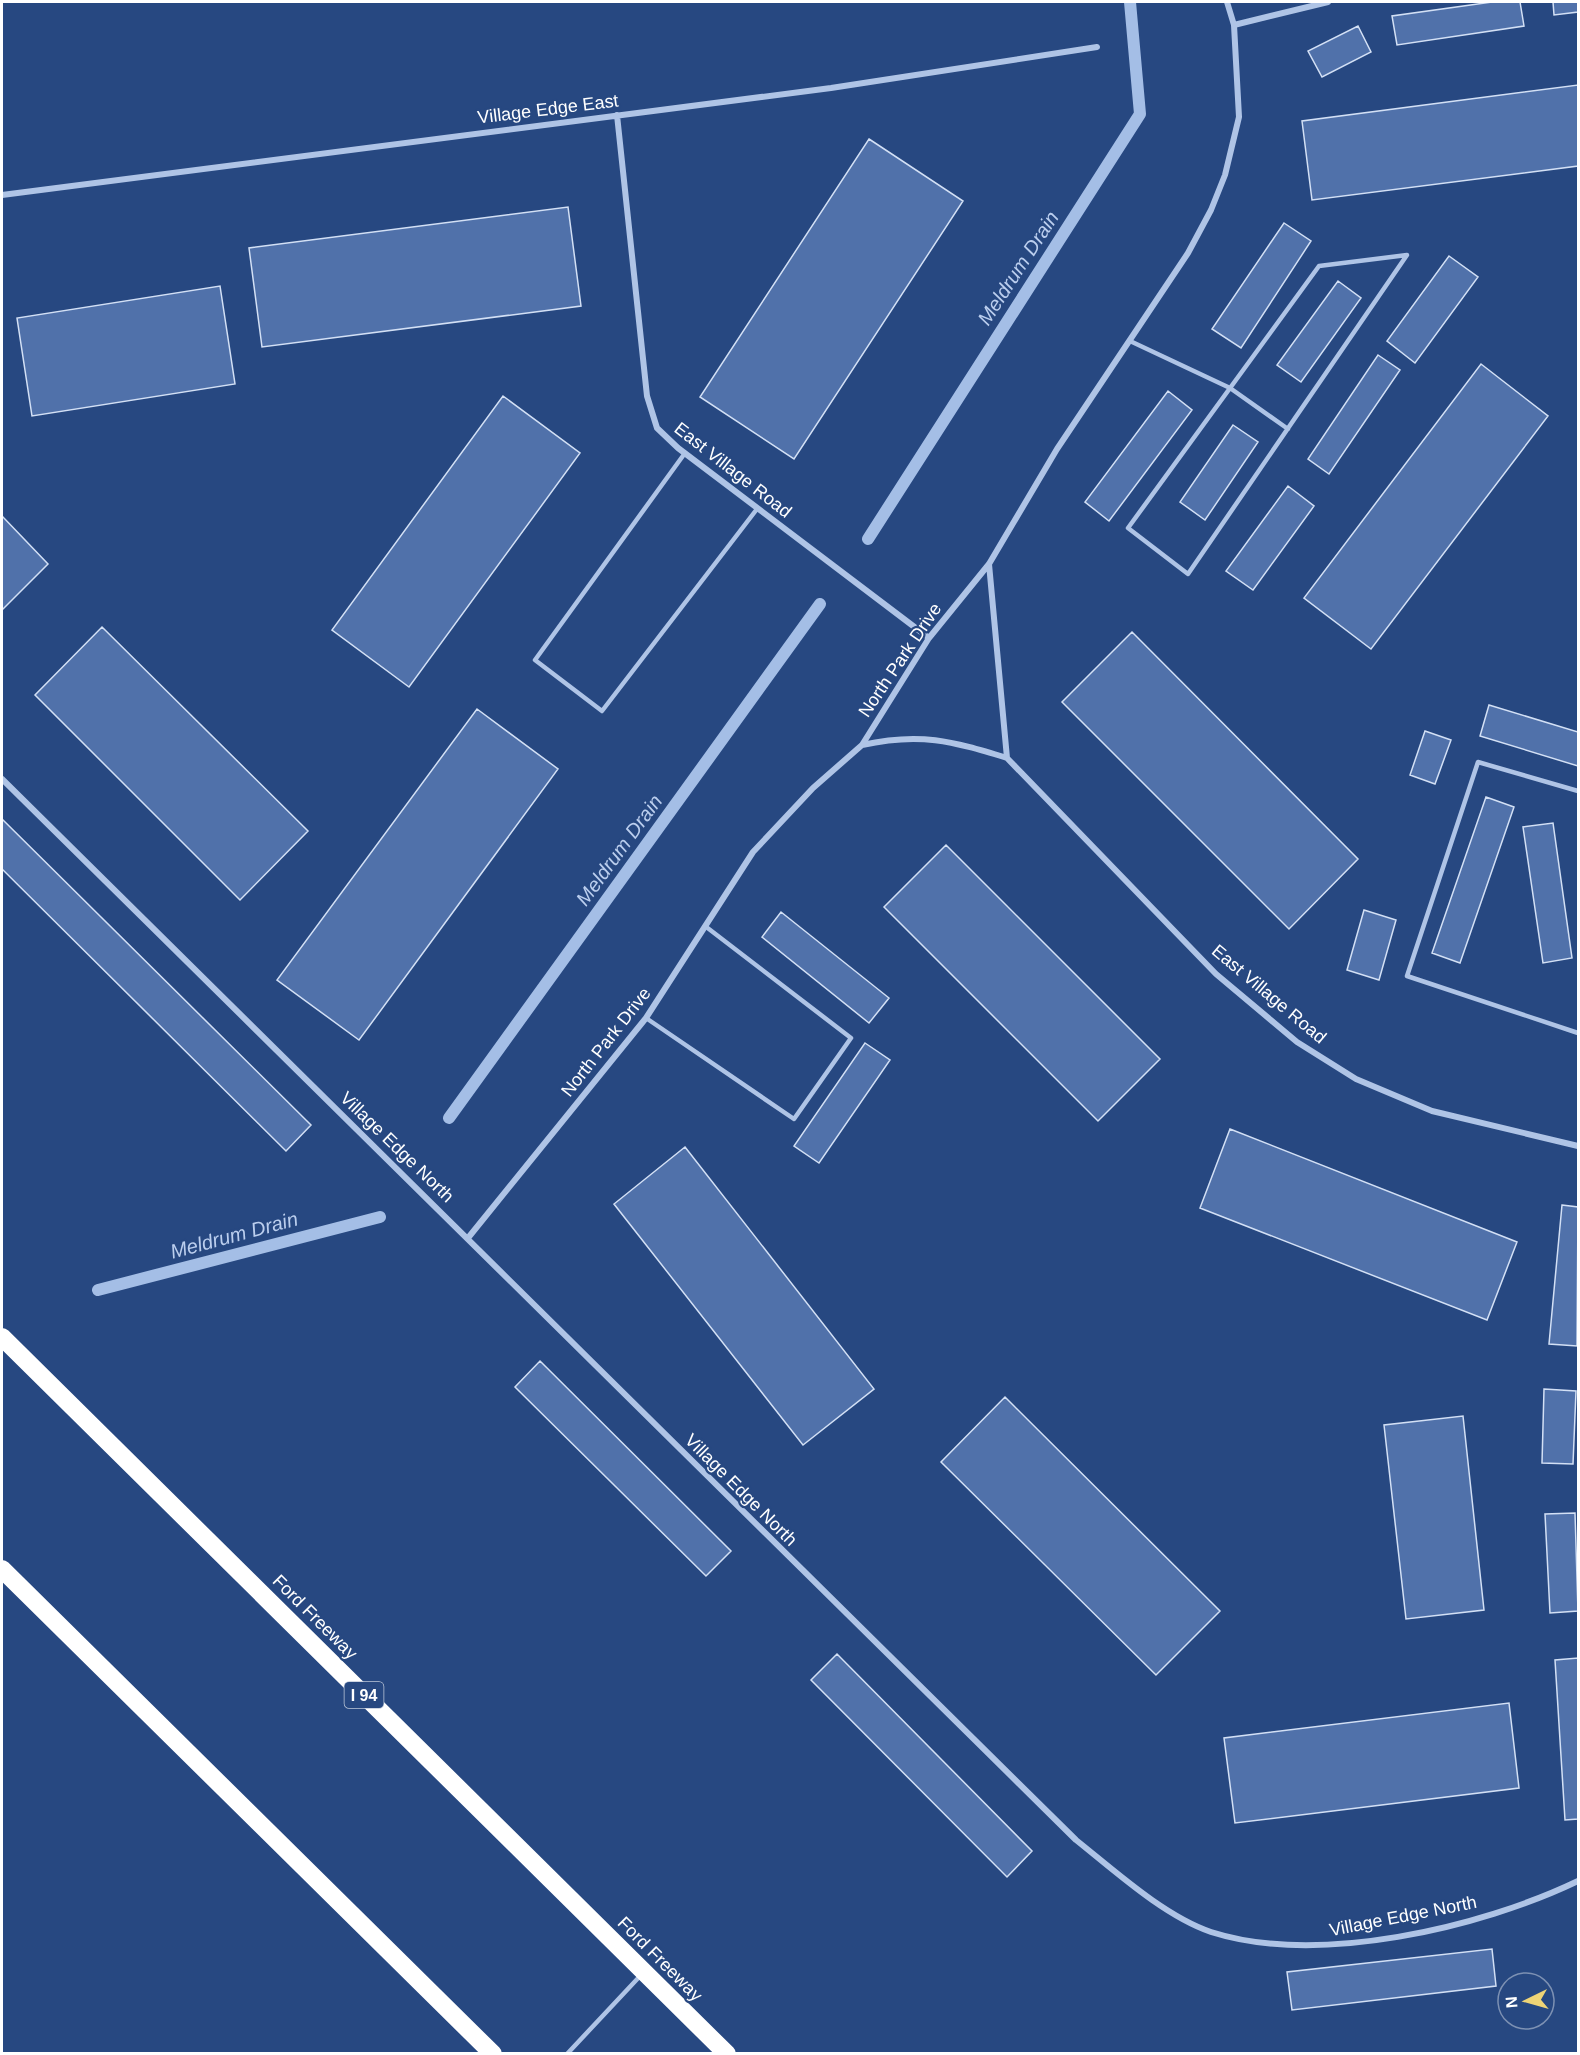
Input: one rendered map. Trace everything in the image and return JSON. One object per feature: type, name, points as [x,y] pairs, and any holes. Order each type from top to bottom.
[{"type":"highway","name":"Ford Freeway","points":[[2,1337],[727,2054]]},
{"type":"highway","points":[[2,1569],[493,2054]]},
{"type":"street","name":"North Park Drive","points":[[468,1238],[646,1018],[753,852],[813,788],[862,745],[929,638],[988,564],[1057,449],[1188,253],[1211,210],[1225,175],[1239,117],[1234,25],[1227,2]]},
{"type":"street","points":[[1234,25],[1328,2]]},
{"type":"street","name":"Village Edge East","points":[[2,195],[831,88],[1097,46]]},
{"type":"street","name":"East Village Road","points":[[617,115],[647,396],[657,428],[685,453],[757,509],[929,638]]},
{"type":"street","points":[[988,564],[1007,758]]},
{"type":"street","name":"East Village Road","points":[[862,745],[896,737],[951,741],[1007,758],[1216,974],[1297,1042],[1356,1079],[1432,1111],[1578,1146]]},
{"type":"street","name":"Village Edge North","points":[[2,779],[1076,1840],[1156,1903],[1210,1932],[1279,1946],[1324,1946],[1433,1929],[1484,1916],[1530,1901],[1578,1881]]},
{"type":"lane","points":[[1407,255],[1188,574],[1128,528],[1230,388],[1319,266],[1407,255]]},
{"type":"lane","points":[[1130,341],[1230,388],[1288,429]]},
{"type":"lane","points":[[685,453],[535,660],[602,711],[757,509]]},
{"type":"lane","points":[[1578,791],[1478,762],[1407,976],[1578,1033]]},
{"type":"lane","points":[[646,1018],[794,1119],[851,1038],[705,926]]},
{"type":"lane","points":[[567,2054],[644,1971]]},
{"type":"building","points":[[1492,2],[1520,2],[1524,26],[1397,45],[1392,16]]},
{"type":"building","points":[[1553,2],[1578,2],[1578,12],[1554,15]]},
{"type":"building","points":[[1358,26],[1371,52],[1322,77],[1308,51]]},
{"type":"building","points":[[1578,85],[1578,166],[1312,200],[1302,121]]},
{"type":"building","points":[[869,139],[963,201],[794,459],[700,397]]},
{"type":"building","points":[[568,207],[581,306],[262,347],[249,248]]},
{"type":"building","points":[[1284,223],[1311,241],[1241,348],[1212,329]]},
{"type":"building","points":[[1449,256],[1478,277],[1415,363],[1387,341]]},
{"type":"building","points":[[1338,281],[1361,298],[1301,382],[1277,365]]},
{"type":"building","points":[[220,286],[235,384],[32,416],[17,318]]},
{"type":"building","points":[[1378,355],[1400,370],[1329,474],[1308,459]]},
{"type":"building","points":[[1481,364],[1548,416],[1371,649],[1304,598]]},
{"type":"building","points":[[1168,391],[1192,410],[1109,521],[1085,502]]},
{"type":"building","points":[[503,396],[580,453],[409,687],[332,630]]},
{"type":"building","points":[[1233,425],[1258,442],[1205,520],[1180,502]]},
{"type":"building","points":[[1288,486],[1314,506],[1253,590],[1226,571]]},
{"type":"building","points":[[2,516],[48,564],[2,610]]},
{"type":"building","points":[[102,627],[308,831],[240,900],[35,695]]},
{"type":"building","points":[[1132,632],[1358,859],[1289,929],[1062,702]]},
{"type":"building","points":[[1489,705],[1578,732],[1578,766],[1480,736]]},
{"type":"building","points":[[477,709],[558,769],[359,1040],[277,980]]},
{"type":"building","points":[[1425,731],[1451,740],[1435,784],[1410,775]]},
{"type":"building","points":[[1486,797],[1514,807],[1460,963],[1432,953]]},
{"type":"building","points":[[2,819],[311,1125],[286,1151],[2,869]]},
{"type":"building","points":[[1553,823],[1572,958],[1543,963],[1523,827]]},
{"type":"building","points":[[946,845],[1160,1059],[1098,1121],[884,907]]},
{"type":"building","points":[[1364,910],[1396,920],[1379,980],[1347,970]]},
{"type":"building","points":[[781,912],[889,998],[869,1023],[762,937]]},
{"type":"building","points":[[865,1043],[890,1060],[819,1163],[794,1146]]},
{"type":"building","points":[[1230,1129],[1517,1242],[1487,1320],[1200,1208]]},
{"type":"building","points":[[685,1147],[874,1389],[803,1445],[614,1204]]},
{"type":"building","points":[[1562,1205],[1578,1207],[1577,1346],[1549,1344]]},
{"type":"building","points":[[540,1361],[731,1551],[706,1576],[515,1387]]},
{"type":"building","points":[[1544,1389],[1576,1391],[1573,1464],[1542,1463]]},
{"type":"building","points":[[1005,1397],[1220,1611],[1156,1675],[941,1462]]},
{"type":"building","points":[[1463,1416],[1484,1610],[1406,1619],[1384,1425]]},
{"type":"building","points":[[1575,1513],[1578,1611],[1550,1613],[1545,1514]]},
{"type":"building","points":[[837,1654],[1032,1851],[1007,1877],[811,1680]]},
{"type":"building","points":[[1578,1658],[1578,1819],[1565,1820],[1555,1660]]},
{"type":"building","points":[[1509,1703],[1519,1788],[1235,1823],[1224,1738]]},
{"type":"building","points":[[1492,1949],[1496,1986],[1292,2010],[1287,1972]]},
{"type":"waterway","name":"Meldrum Drain","points":[[868,539],[1140,114],[1130,2]]},
{"type":"waterway","name":"Meldrum Drain","points":[[449,1118],[820,604]]},
{"type":"waterway","name":"Meldrum Drain","points":[[98,1290],[380,1217]]}]
